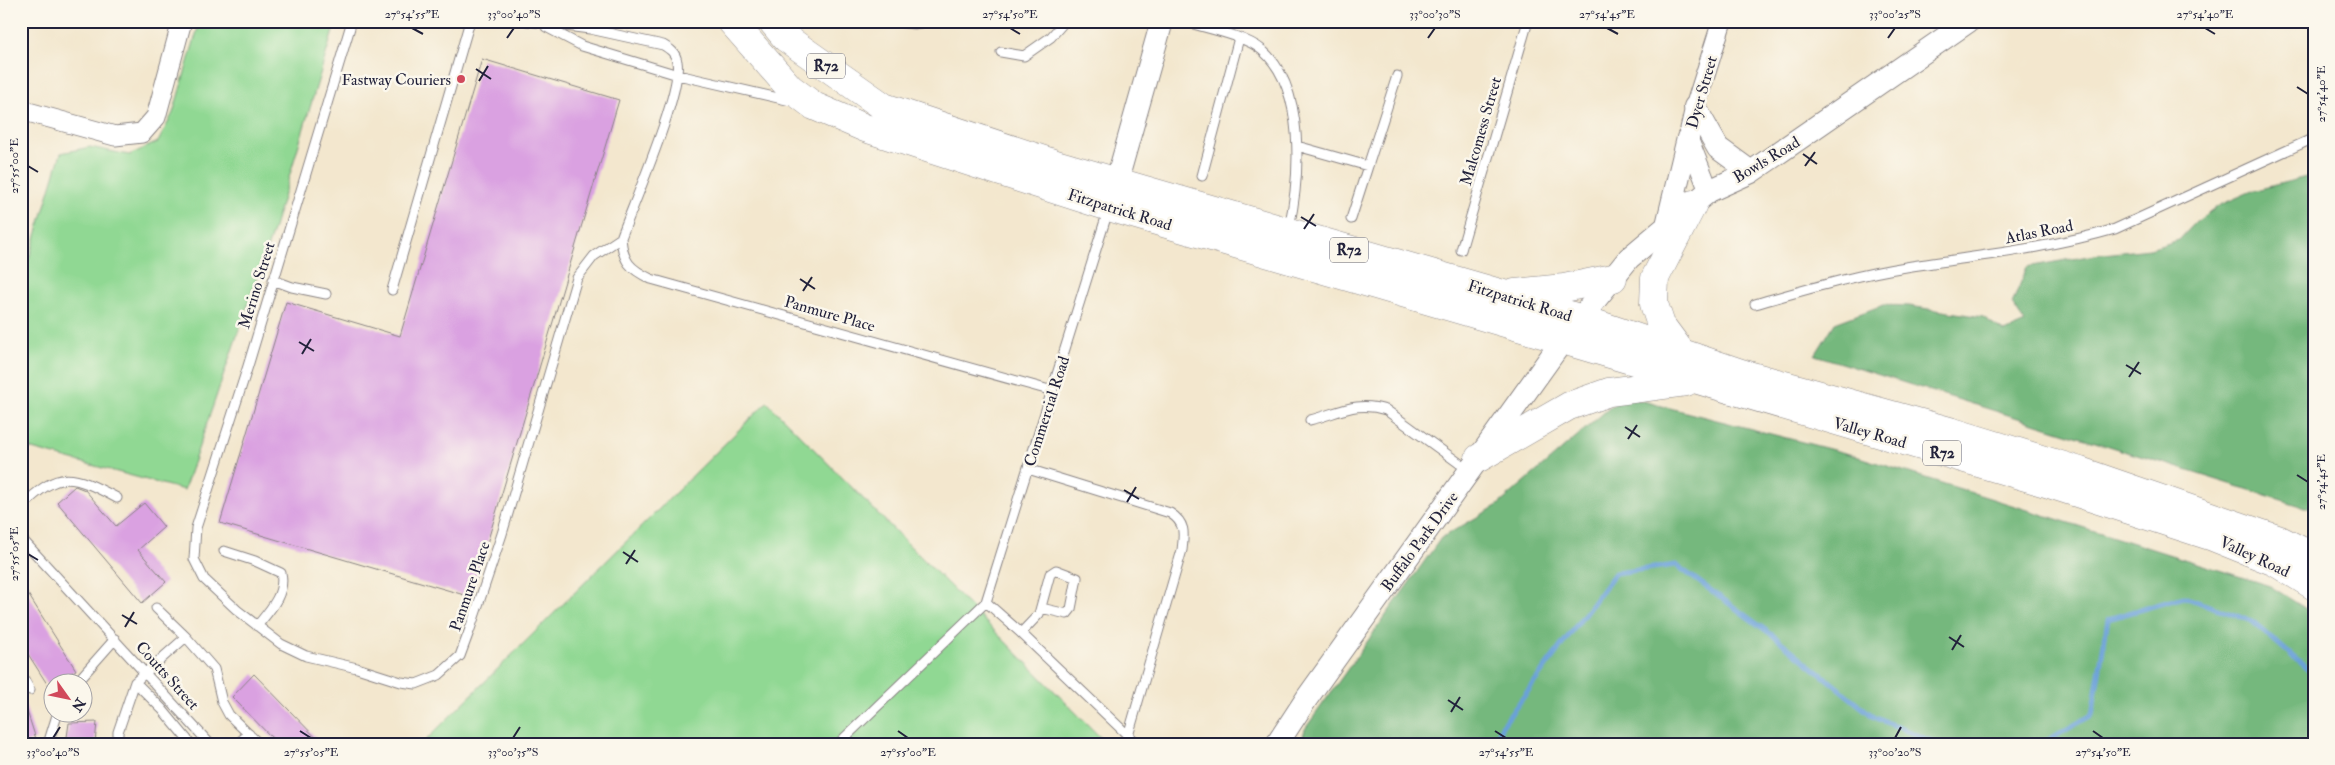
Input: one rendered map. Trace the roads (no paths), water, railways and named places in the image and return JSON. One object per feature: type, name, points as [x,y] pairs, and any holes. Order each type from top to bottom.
[{"type":"main road","name":"R72","points":[[731,21],[790,88],[814,106]]},
{"type":"main road","name":"Fitzpatrick Road","points":[[772,21],[786,38],[884,107],[1059,165],[1113,194],[1564,340]]},
{"type":"main road","name":"Fitzpatrick Road","points":[[814,106],[865,128],[1113,194],[1288,232],[1504,294],[1582,319]]},
{"type":"main road","points":[[1681,352],[1662,326],[1654,304],[1655,278],[1701,198]]},
{"type":"main road","points":[[1504,294],[1564,288],[1613,278]]},
{"type":"main road","name":"Valley Road","points":[[1582,319],[1741,373],[1953,432],[2080,471],[2280,540],[2314,557]]},
{"type":"main road","name":"Valley Road","points":[[1564,340],[2046,483],[2213,537],[2275,562],[2314,586]]},
{"type":"main road","points":[[1474,465],[1569,406],[1601,394],[1649,386],[1698,381]]},
{"type":"street","points":[[21,110],[115,136],[142,133],[156,117],[182,21]]},
{"type":"street","name":"Commercial Road","points":[[1113,194],[1162,21]]},
{"type":"street","name":"Dyer Street","points":[[1701,198],[1688,138],[1695,107],[1722,21]]},
{"type":"street","name":"Bowls Road","points":[[1564,340],[1630,258],[1701,198],[1751,172],[1969,21]]},
{"type":"street","points":[[1695,107],[1718,148],[1751,172]]},
{"type":"street","points":[[1667,225],[1688,138]]},
{"type":"street","name":"Buffalo Park Drive","points":[[1277,744],[1307,698],[1564,340]]},
{"type":"lane","name":"Merino Street","points":[[194,559],[196,528],[352,21]]},
{"type":"lane","points":[[392,290],[470,21]]},
{"type":"lane","name":"Fitzpatrick Road","points":[[527,21],[590,29],[663,45],[672,50],[677,61],[678,75]]},
{"type":"lane","points":[[888,21],[914,24],[931,21]]},
{"type":"lane","points":[[1001,52],[1024,56],[1051,37],[1065,21]]},
{"type":"lane","points":[[1183,21],[1239,38],[1260,49],[1273,61],[1286,87],[1297,146],[1294,203],[1288,232]]},
{"type":"lane","name":"Malcomess Street","points":[[1461,250],[1528,21]]},
{"type":"lane","name":"Fitzpatrick Road","points":[[541,24],[582,46],[678,75],[814,106]]},
{"type":"lane","points":[[1202,176],[1239,38]]},
{"type":"lane","points":[[621,238],[668,111],[678,75]]},
{"type":"lane","points":[[1351,218],[1397,76]]},
{"type":"lane","name":"Atlas Road","points":[[1755,304],[1819,286],[1905,267],[2001,254],[2106,232],[2150,214],[2314,138]]},
{"type":"lane","points":[[1297,146],[1368,166]]},
{"type":"lane","name":"Commercial Road","points":[[986,602],[1113,194]]},
{"type":"lane","name":"Panmure Place","points":[[194,559],[204,579],[257,626],[281,644],[306,656],[357,668],[401,682],[416,684],[439,675],[460,656],[502,534],[577,278],[594,256],[621,238],[622,253],[632,270],[651,278],[1053,391]]},
{"type":"lane","points":[[273,280],[292,287],[326,294]]},
{"type":"lane","points":[[1310,420],[1360,405],[1372,406],[1386,410],[1474,465]]},
{"type":"lane","points":[[1028,469],[1170,513],[1178,518],[1182,524],[1185,533],[1182,550],[1128,736]]},
{"type":"lane","points":[[21,507],[40,489],[56,480],[68,478],[84,481],[117,498]]},
{"type":"lane","name":"Coutts Street","points":[[21,538],[210,744]]},
{"type":"lane","points":[[224,551],[255,561],[281,573],[283,580],[280,594],[257,626]]},
{"type":"lane","points":[[1021,633],[1036,617],[1041,608],[1052,571],[1056,570],[1077,578],[1070,612],[1063,614],[1041,608]]},
{"type":"lane","points":[[838,744],[986,602],[1137,744]]},
{"type":"lane","points":[[156,608],[186,637],[214,669],[222,702],[229,715],[259,744]]},
{"type":"lane","points":[[118,744],[118,732],[134,682],[186,637]]},
{"type":"lane","points":[[86,672],[115,639]]},
{"type":"lane","points":[[21,674],[30,690]]},
{"type":"lane","points":[[134,682],[162,710],[191,744]]},
{"type":"lane","points":[[48,744],[55,722]]},
{"type":"lane","points":[[237,744],[249,734]]},
{"type":"waterway","points":[[1494,744],[1502,726],[1615,573],[1676,565],[1775,637],[1874,717],[1938,744]]},
{"type":"waterway","points":[[2041,744],[2092,715],[2108,619],[2184,597],[2252,621],[2314,675]]},
{"type":"place","name":"Fastway Couriers","points":[[461,79]]}]
